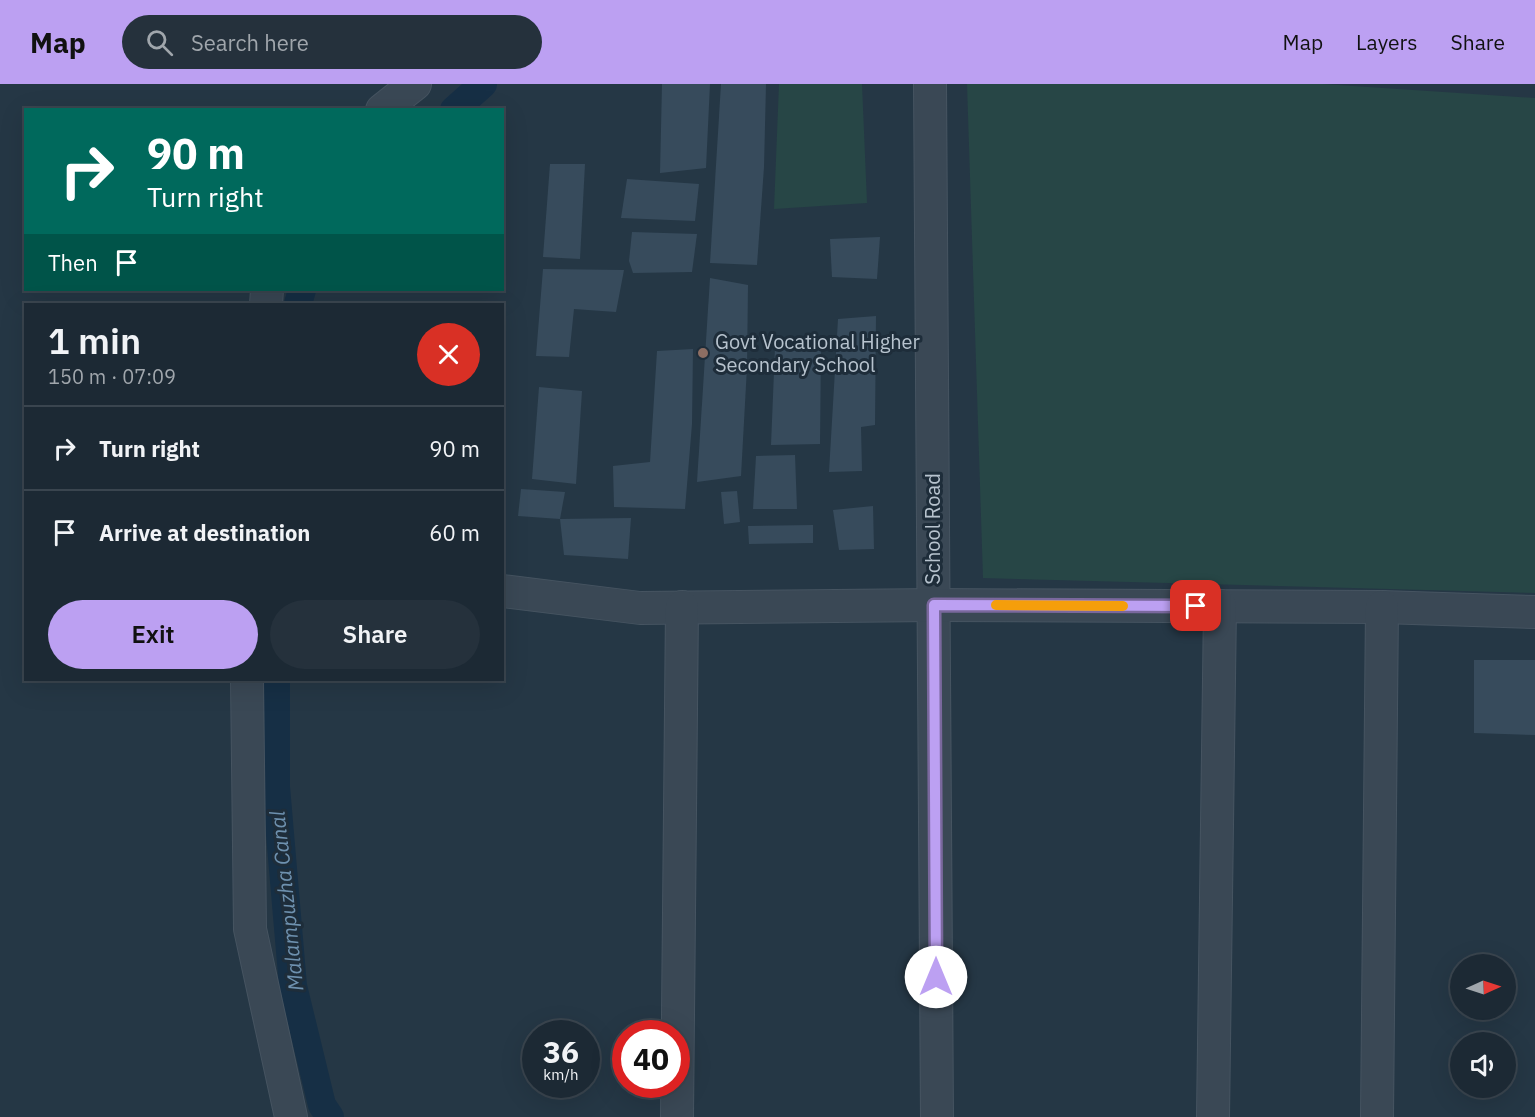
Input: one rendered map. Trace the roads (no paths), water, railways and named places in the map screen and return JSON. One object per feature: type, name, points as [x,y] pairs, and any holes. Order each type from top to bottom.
[{"type":"street","points":[[385,108],[415,84]]},
{"type":"street","name":"School Road","points":[[930,84],[937,1117]]},
{"type":"street","points":[[504,591],[640,608],[934,605],[1220,606],[1382,607],[1535,612]]},
{"type":"street","points":[[1213,1117],[1220,606]]},
{"type":"street","points":[[677,1117],[682,607]]},
{"type":"street","points":[[1377,1117],[1382,607]]},
{"type":"street","points":[[248,681],[250,929],[291,1117]]},
{"type":"waterway","name":"Malampuzha Canal","points":[[456,108],[483,84]]},
{"type":"waterway","name":"Malampuzha Canal","points":[[298,303],[302,291]]},
{"type":"waterway","name":"Malampuzha Canal","points":[[276,681],[276,787],[293,986],[322,1105],[330,1117]]},
{"type":"place","name":"Govt Vocational Higher Secondary School","points":[[703,353]]}]
